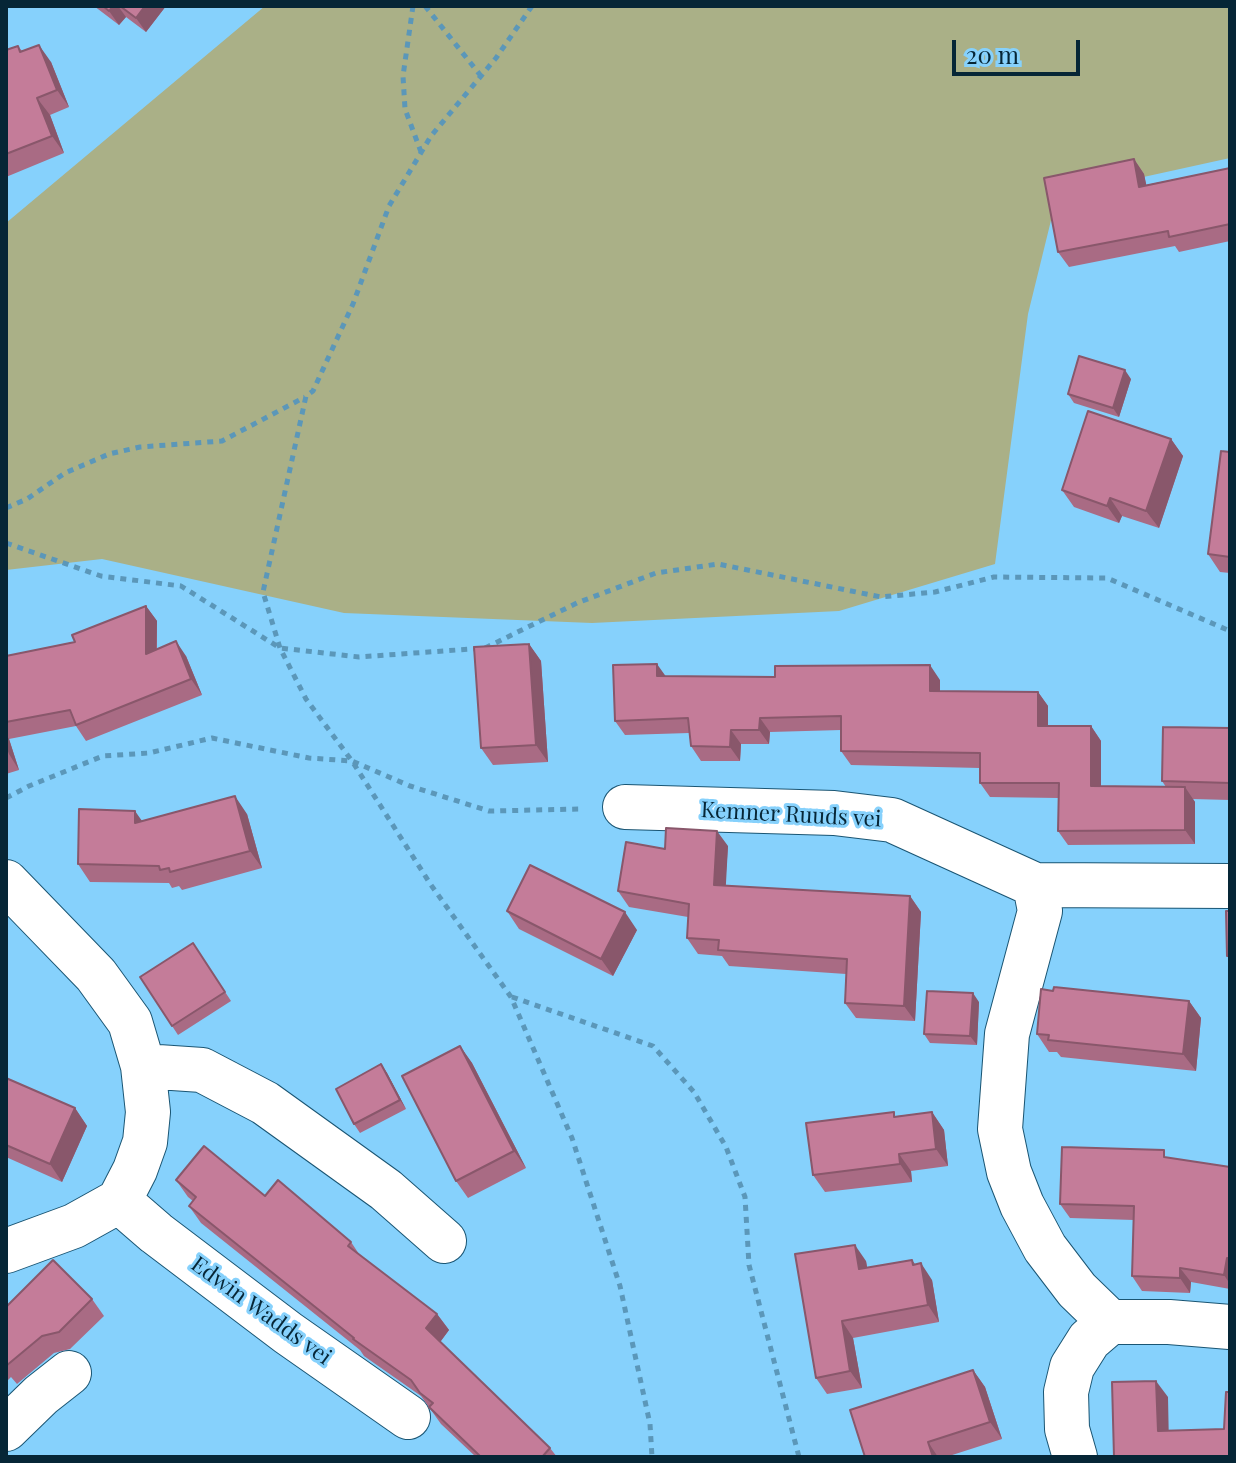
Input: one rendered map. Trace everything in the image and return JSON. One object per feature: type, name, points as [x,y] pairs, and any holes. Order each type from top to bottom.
[{"type":"street","name":"Kemner Ruuds vei","points":[[625,807],[834,813],[892,820],[1035,885],[1230,886]]},
{"type":"street","points":[[6,882],[96,975],[130,1022],[143,1066],[148,1112],[145,1142],[119,1201],[74,1226],[6,1251]]},
{"type":"street","points":[[1035,885],[1040,911],[1007,1034],[1000,1129],[1009,1172],[1045,1248],[1077,1290],[1110,1322]]},
{"type":"street","points":[[143,1066],[202,1070],[265,1103],[386,1190],[444,1241]]},
{"type":"street","name":"Edwin Wadds vei","points":[[119,1201],[156,1233],[288,1333],[408,1417]]},
{"type":"street","points":[[1075,1457],[1067,1429],[1066,1392],[1072,1367],[1089,1340],[1110,1322],[1169,1322],[1230,1327]]},
{"type":"street","points":[[6,1429],[69,1373]]},
{"type":"street","points":[[6,1450],[14,1457]]},
{"type":"path","points":[[413,6],[403,76],[405,109],[421,153]]},
{"type":"path","points":[[425,6],[481,76]]},
{"type":"path","points":[[6,508],[27,499],[65,473],[109,454],[140,447],[222,441],[313,391],[353,304],[389,206],[431,136],[481,76],[532,6]]},
{"type":"path","points":[[306,396],[263,592],[280,648],[306,699],[352,761],[431,885],[511,997],[572,1138],[620,1286],[650,1424],[652,1457]]},
{"type":"path","points":[[6,543],[101,576],[181,586],[280,648],[359,657],[485,648],[577,603],[656,573],[718,564],[881,597],[935,592],[994,577],[1107,578],[1230,631]]},
{"type":"path","points":[[6,798],[103,756],[149,753],[212,738],[309,758],[352,761],[410,786],[489,811],[544,812],[625,807]]},
{"type":"path","points":[[511,997],[653,1046],[694,1092],[726,1147],[745,1197],[749,1265],[799,1457]]},
{"type":"green space","points":[[265,6],[1230,6],[1230,158],[1057,196],[1028,314],[995,564],[839,611],[592,623],[344,613],[102,559],[6,570],[6,223]]},
{"type":"building","points":[[120,6],[145,6],[136,18]]},
{"type":"building","points":[[39,45],[57,90],[37,98],[52,136],[6,154],[6,50],[18,46],[20,52]]},
{"type":"building","points":[[1134,159],[1139,187],[1230,168],[1230,224],[1169,237],[1168,231],[1058,252],[1044,178]]},
{"type":"building","points":[[1079,356],[1125,370],[1113,408],[1068,394]]},
{"type":"building","points":[[1088,411],[1171,439],[1146,511],[1110,498],[1107,506],[1062,490]]},
{"type":"building","points":[[1221,451],[1230,452],[1230,557],[1208,554]]},
{"type":"building","points":[[146,606],[146,654],[176,641],[191,679],[76,725],[70,710],[6,722],[6,656],[75,642],[72,635]]},
{"type":"building","points":[[529,644],[536,745],[481,748],[474,647]]},
{"type":"building","points":[[657,664],[657,676],[775,677],[775,666],[930,665],[930,691],[1038,692],[1038,726],[1091,726],[1091,786],[1185,787],[1185,830],[1058,831],[1059,783],[980,783],[980,753],[841,751],[841,716],[760,718],[759,730],[731,730],[730,747],[691,746],[688,718],[615,721],[613,665]]},
{"type":"building","points":[[1163,727],[1230,728],[1230,783],[1162,781]]},
{"type":"building","points":[[235,796],[250,851],[170,872],[169,868],[160,870],[159,866],[78,864],[79,809],[135,811],[135,823]]},
{"type":"building","points":[[666,828],[717,831],[714,885],[910,896],[904,1006],[845,1003],[847,959],[718,950],[719,940],[687,938],[689,904],[618,891],[626,842],[665,849]]},
{"type":"building","points":[[530,865],[625,912],[601,959],[507,911]]},
{"type":"building","points":[[1226,911],[1230,911],[1230,956],[1227,956]]},
{"type":"building","points":[[193,943],[225,992],[172,1026],[140,977]]},
{"type":"building","points":[[1054,987],[1189,1001],[1183,1054],[1048,1040],[1049,1035],[1037,1034],[1041,989],[1053,991]]},
{"type":"building","points":[[927,991],[973,993],[970,1036],[924,1034]]},
{"type":"building","points":[[460,1046],[514,1151],[456,1181],[402,1076]]},
{"type":"building","points":[[381,1064],[400,1100],[354,1124],[336,1089]]},
{"type":"building","points":[[6,1078],[75,1108],[50,1164],[6,1145]]},
{"type":"building","points":[[894,1112],[894,1117],[932,1112],[936,1149],[899,1154],[900,1164],[813,1175],[806,1123]]},
{"type":"building","points":[[204,1146],[265,1196],[278,1180],[351,1242],[348,1246],[437,1314],[426,1328],[550,1448],[542,1457],[481,1457],[429,1407],[433,1403],[420,1393],[411,1380],[353,1339],[189,1206],[196,1197],[176,1180]]},
{"type":"building","points":[[1062,1147],[1164,1150],[1164,1157],[1230,1167],[1230,1259],[1227,1258],[1224,1275],[1180,1268],[1180,1278],[1132,1276],[1134,1206],[1060,1204]]},
{"type":"building","points":[[855,1245],[859,1269],[912,1260],[913,1265],[921,1263],[928,1305],[842,1321],[850,1371],[816,1378],[795,1254]]},
{"type":"building","points":[[53,1260],[92,1299],[59,1332],[42,1336],[6,1366],[6,1307]]},
{"type":"building","points":[[973,1370],[990,1422],[928,1442],[933,1457],[865,1457],[850,1410]]},
{"type":"building","points":[[1156,1381],[1158,1431],[1224,1429],[1226,1392],[1230,1392],[1230,1457],[1114,1457],[1112,1382]]}]
